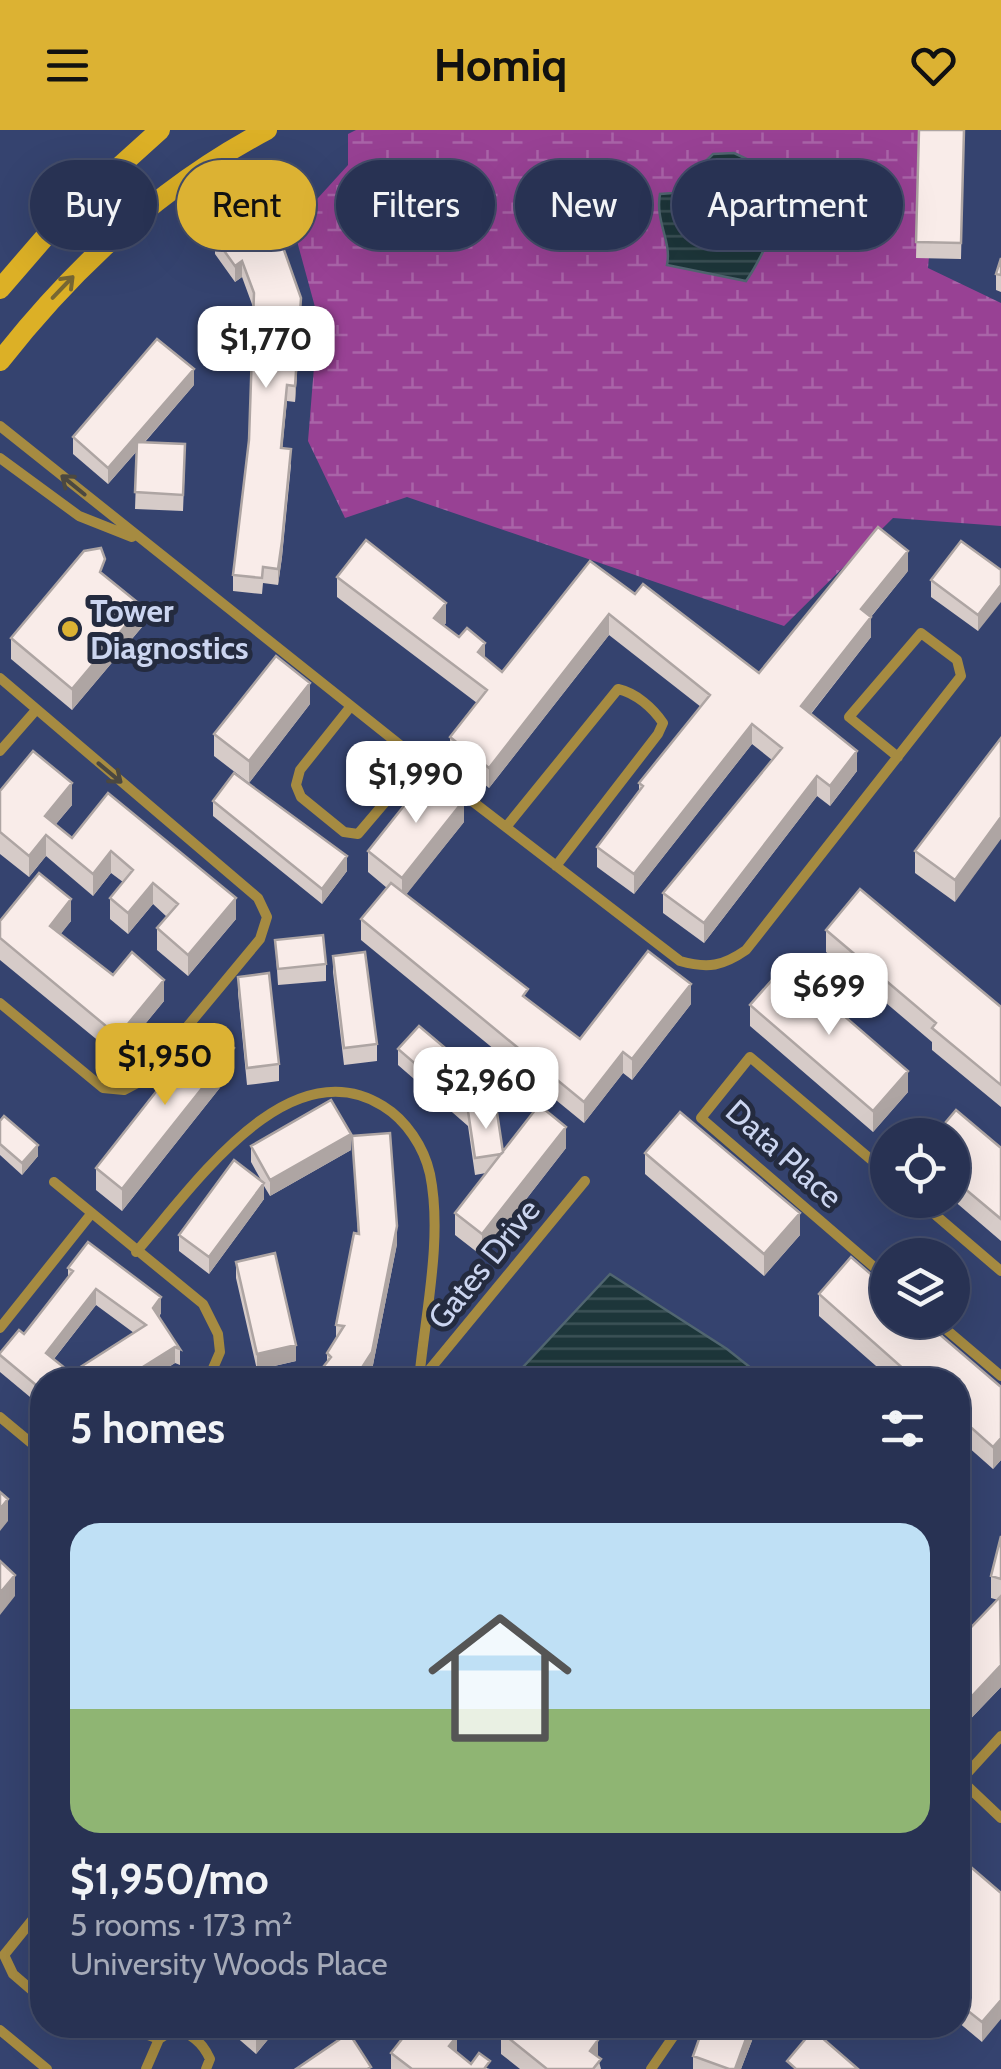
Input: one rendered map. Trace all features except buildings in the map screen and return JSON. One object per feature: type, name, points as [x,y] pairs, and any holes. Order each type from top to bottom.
[{"type":"main road","points":[[0,289],[57,223],[160,130]]},
{"type":"main road","points":[[0,361],[93,256],[201,169],[266,130]]},
{"type":"street","points":[[0,426],[420,762],[680,962],[725,965],[746,950],[962,676],[957,660],[921,633],[850,717],[898,757]]},
{"type":"street","points":[[0,458],[80,516],[147,544]]},
{"type":"street","points":[[0,678],[258,898],[267,917],[260,940],[143,1080],[124,1090],[103,1088],[0,1003]]},
{"type":"street","points":[[506,826],[618,689],[628,691],[655,712],[663,723],[658,734],[556,866]]},
{"type":"street","points":[[350,706],[300,770],[296,785],[300,797],[344,832],[358,834],[369,826],[420,762]]},
{"type":"street","points":[[0,751],[36,710]]},
{"type":"street","name":"Data Place","points":[[870,1159],[750,1058],[701,1118],[870,1264]]},
{"type":"street","points":[[136,1252],[241,1132],[316,1092],[368,1096],[396,1113],[416,1140],[429,1171],[434,1212],[421,1368]]},
{"type":"street","name":"Gates Drive","points":[[430,1368],[585,1180]]},
{"type":"street","points":[[54,1182],[203,1304],[218,1334],[220,1352],[213,1368]]},
{"type":"street","points":[[0,1328],[91,1214]]},
{"type":"street","points":[[939,1218],[1001,1270]]},
{"type":"street","points":[[957,1338],[1001,1376]]},
{"type":"street","points":[[0,1418],[30,1442]]},
{"type":"street","points":[[970,1770],[1001,1736]]},
{"type":"street","points":[[970,1789],[1001,1818]]},
{"type":"street","points":[[30,1923],[4,1955],[13,1974],[30,1989]]},
{"type":"street","points":[[0,2030],[47,2069]]},
{"type":"street","points":[[194,2038],[210,2059],[206,2069]]},
{"type":"street","points":[[651,2069],[672,2038]]},
{"type":"street","points":[[146,2069],[159,2039]]},
{"type":"green space","points":[[356,130],[940,130],[928,268],[1001,303],[1001,526],[893,518],[784,626],[407,497],[345,518],[308,441],[318,318],[299,250],[316,250],[316,200],[336,178],[336,250],[495,250],[495,160],[348,160],[348,134]]},
{"type":"shaded area","points":[[734,153],[749,160],[707,160],[713,154]]},
{"type":"shaded area","points":[[672,193],[672,250],[764,250],[746,281],[667,265],[660,194]]},
{"type":"shaded area","points":[[610,1274],[751,1368],[522,1368]]},
{"type":"place","name":"Tower Diagnostics","points":[[70,629]]}]
